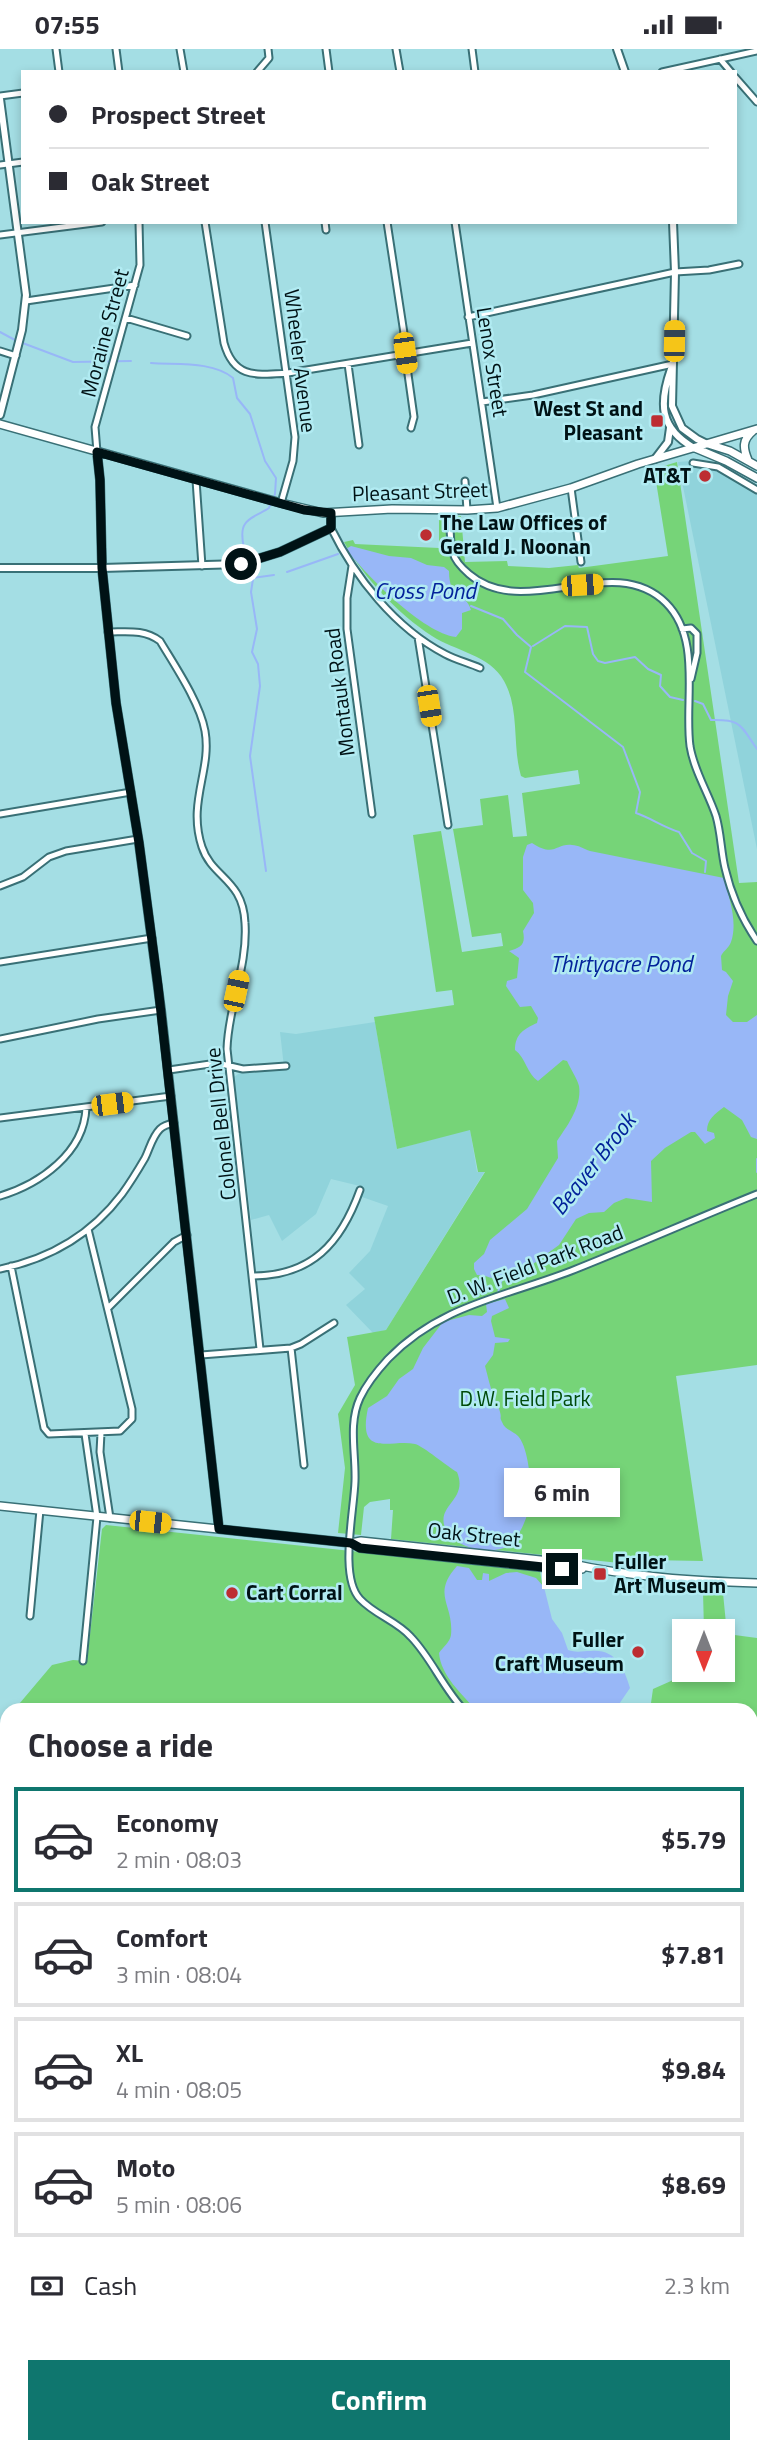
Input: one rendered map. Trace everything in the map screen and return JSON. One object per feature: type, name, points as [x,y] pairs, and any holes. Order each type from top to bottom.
[{"type":"main road","name":"Pleasant Street","points":[[0,423],[276,502],[313,512],[331,513],[497,507],[572,488],[655,459],[755,430]]},
{"type":"main road","points":[[748,461],[744,442],[755,430]]},
{"type":"main road","points":[[707,444],[727,450],[757,466]]},
{"type":"main road","points":[[694,447],[757,478]]},
{"type":"main road","points":[[97,452],[102,568],[116,703],[138,839],[169,1070],[219,1529]]},
{"type":"main road","name":"Oak Street","points":[[0,1506],[351,1543],[361,1541],[440,1553],[538,1563],[568,1563],[593,1569],[700,1580],[757,1583]]},
{"type":"street","points":[[56,49],[59,70]]},
{"type":"street","points":[[116,49],[119,70]]},
{"type":"street","points":[[180,49],[184,70]]},
{"type":"street","points":[[259,70],[269,58],[268,49]]},
{"type":"street","points":[[326,49],[329,70]]},
{"type":"street","points":[[396,49],[400,70]]},
{"type":"street","points":[[471,49],[475,70]]},
{"type":"street","points":[[617,49],[624,70]]},
{"type":"street","points":[[671,70],[757,51]]},
{"type":"street","points":[[720,59],[729,70]]},
{"type":"street","points":[[737,79],[757,102]]},
{"type":"street","points":[[0,415],[16,356],[26,301],[0,98],[21,93]]},
{"type":"street","points":[[0,165],[21,162]]},
{"type":"street","points":[[0,236],[87,224]]},
{"type":"street","name":"Moraine Street","points":[[97,452],[95,427],[135,285],[141,245],[139,224]]},
{"type":"street","points":[[205,224],[228,356],[233,364],[250,374],[288,373],[472,343]]},
{"type":"street","name":"Wheeler Avenue","points":[[265,224],[295,437],[293,461],[276,502]]},
{"type":"street","points":[[326,224],[326,230]]},
{"type":"street","points":[[387,224],[414,417],[411,428]]},
{"type":"street","name":"Lenox Street","points":[[455,224],[497,507]]},
{"type":"street","points":[[673,224],[675,272],[672,401],[675,415],[686,431],[707,444]]},
{"type":"street","points":[[468,317],[675,272],[709,270],[739,264]]},
{"type":"street","points":[[26,301],[135,285]]},
{"type":"street","points":[[126,318],[187,336]]},
{"type":"street","points":[[0,351],[16,356]]},
{"type":"street","points":[[348,364],[359,445]]},
{"type":"street","points":[[482,402],[533,395],[673,364]]},
{"type":"street","points":[[673,364],[663,399],[664,412],[670,426],[682,440],[694,447]]},
{"type":"street","points":[[655,459],[668,442],[670,426]]},
{"type":"street","points":[[693,463],[718,467],[757,490]]},
{"type":"street","points":[[196,479],[202,566]]},
{"type":"street","points":[[465,481],[467,510]]},
{"type":"street","points":[[572,488],[581,562]]},
{"type":"street","points":[[450,510],[456,561],[468,573],[488,585],[518,591],[609,583],[628,584],[651,591],[670,607],[682,629],[687,652],[690,741],[694,762],[716,817],[732,891],[742,916],[757,941]]},
{"type":"street","points":[[331,513],[331,528],[352,566],[385,606],[418,637],[448,655],[480,667]]},
{"type":"street","points":[[0,568],[247,563],[280,552],[331,528]]},
{"type":"street","name":"Montauk Road","points":[[352,566],[347,599],[347,629],[372,814]]},
{"type":"street","points":[[682,629],[693,629],[697,639],[690,693]]},
{"type":"street","name":"Colonel Bell Drive","points":[[108,632],[139,631],[160,641],[200,716],[205,733],[196,824],[205,857],[235,890],[242,904],[245,923],[243,957],[228,1030],[228,1066],[260,1349]]},
{"type":"street","points":[[418,637],[448,825]]},
{"type":"street","points":[[0,814],[131,792]]},
{"type":"street","points":[[0,886],[23,877],[49,857],[66,851],[138,839]]},
{"type":"street","points":[[0,962],[152,937]]},
{"type":"street","points":[[0,1039],[98,1019],[161,1010]]},
{"type":"street","points":[[169,1070],[217,1063],[243,1069],[286,1066]]},
{"type":"street","points":[[0,1118],[172,1096]]},
{"type":"street","points":[[0,1196],[48,1174],[75,1141],[84,1123],[86,1108]]},
{"type":"street","points":[[0,1269],[46,1256],[88,1229],[122,1194],[158,1131],[174,1123]]},
{"type":"street","points":[[252,1276],[287,1271],[308,1262],[325,1250],[343,1230],[360,1190]]},
{"type":"street","name":"D. W. Field Park Road","points":[[457,1703],[410,1636],[357,1596],[349,1575],[355,1469],[354,1416],[360,1398],[373,1375],[413,1336],[452,1312],[572,1270],[757,1194]]},
{"type":"street","points":[[11,1266],[44,1427],[49,1434],[120,1431],[132,1419],[132,1409],[88,1229]]},
{"type":"street","points":[[109,1307],[174,1242],[187,1235]]},
{"type":"street","points":[[201,1355],[291,1348],[334,1323]]},
{"type":"street","points":[[291,1348],[304,1465]]},
{"type":"street","points":[[101,1433],[100,1452],[110,1518]]},
{"type":"street","points":[[83,1661],[97,1517],[85,1434]]},
{"type":"street","points":[[30,1616],[40,1510]]},
{"type":"shaded area","points":[[702,460],[723,466],[757,485],[757,849],[678,462]]},
{"type":"shaded area","points":[[375,1022],[397,1149],[470,1129],[477,1172],[485,1171],[386,1330],[373,1333],[346,1305],[365,1289],[349,1273],[370,1251],[388,1206],[362,1197],[364,1187],[331,1179],[316,1214],[282,1241],[269,1215],[251,1220],[234,1077],[241,1072],[284,1067],[280,1032],[296,1034]]},
{"type":"green space","name":"D.W. Field Park","points":[[677,462],[739,883],[757,882],[757,1365],[676,1376],[703,1561],[648,1560],[648,1566],[391,1539],[393,1510],[390,1510],[390,1499],[370,1502],[364,1507],[361,1535],[338,1533],[345,1468],[338,1414],[355,1385],[347,1337],[386,1330],[485,1172],[478,1172],[470,1130],[397,1149],[374,1017],[454,1005],[452,990],[436,992],[413,835],[441,831],[462,952],[503,946],[501,933],[472,937],[453,829],[483,825],[480,799],[508,795],[513,837],[527,836],[522,793],[580,784],[578,770],[525,778],[521,776],[512,703],[498,672],[481,659],[432,636],[407,617],[371,581],[344,542],[353,540],[355,544],[439,548],[439,515],[461,516],[465,562],[507,561],[508,566],[549,568],[578,565],[579,568],[668,556],[654,469]]},
{"type":"green space","points":[[106,1525],[540,1571],[561,1703],[20,1703],[52,1665],[73,1660],[87,1661],[102,1529]]},
{"type":"green space","points":[[703,1592],[723,1593],[726,1619],[704,1619]]},
{"type":"green space","points":[[735,1635],[757,1638],[757,1703],[651,1703],[653,1689],[671,1681],[735,1682]]},
{"type":"water","name":"Cross Pond","points":[[351,546],[389,556],[411,558],[427,565],[444,567],[449,571],[452,587],[469,604],[471,610],[462,613],[462,629],[456,637],[428,625],[396,602],[346,549]]},
{"type":"water","name":"Thirtyacre Pond","points":[[532,843],[551,850],[574,845],[590,851],[724,878],[734,926],[731,942],[721,956],[722,970],[733,981],[726,1015],[733,1022],[747,1022],[757,1015],[757,1139],[751,1137],[742,1120],[724,1107],[708,1123],[707,1131],[714,1133],[715,1138],[705,1144],[695,1132],[691,1132],[665,1148],[651,1161],[652,1202],[626,1198],[614,1203],[604,1212],[589,1213],[576,1219],[559,1245],[522,1272],[507,1274],[501,1280],[477,1275],[474,1263],[484,1254],[490,1240],[527,1209],[558,1158],[557,1141],[573,1115],[579,1093],[578,1083],[567,1061],[563,1060],[538,1081],[515,1050],[519,1036],[537,1023],[538,1018],[531,1006],[520,1007],[506,986],[507,981],[517,978],[519,958],[509,951],[523,943],[523,931],[534,913],[533,903],[523,890],[523,857],[527,845]]},
{"type":"water","points":[[505,1299],[509,1308],[492,1316],[491,1321],[495,1337],[510,1339],[508,1342],[495,1343],[493,1355],[485,1366],[503,1425],[518,1436],[525,1449],[531,1488],[530,1504],[522,1527],[512,1543],[501,1549],[483,1550],[465,1546],[446,1530],[444,1514],[459,1490],[457,1472],[415,1444],[386,1444],[371,1440],[366,1424],[368,1408],[387,1396],[399,1379],[413,1369],[423,1348],[443,1322],[469,1315],[482,1316],[487,1312],[486,1304]]},
{"type":"water","points":[[457,1566],[469,1568],[477,1580],[482,1580],[483,1573],[489,1574],[489,1581],[506,1573],[517,1572],[536,1578],[544,1587],[552,1619],[562,1633],[568,1650],[607,1653],[622,1667],[630,1688],[620,1703],[470,1703],[448,1677],[439,1653],[451,1635],[450,1615],[444,1592],[449,1576]]},
{"type":"waterway","points":[[0,332],[15,340]]},
{"type":"waterway","points":[[20,342],[73,362],[131,361]]},
{"type":"waterway","points":[[151,363],[205,366],[233,378],[237,398],[250,414],[265,461],[276,478],[273,499]]},
{"type":"waterway","points":[[270,505],[247,522],[242,535],[253,578],[274,575]]},
{"type":"waterway","points":[[287,572],[338,554]]},
{"type":"waterway","points":[[253,579],[251,592],[257,629],[252,652],[258,664],[260,686],[250,756],[266,871]]},
{"type":"waterway","name":"Beaver Brook","points":[[471,606],[503,619],[531,647],[525,672],[623,747],[640,792],[636,813],[679,832],[692,853],[706,861],[705,872]]},
{"type":"waterway","points":[[533,646],[565,626],[587,627],[593,654],[598,661],[605,663],[635,657],[648,669],[661,675],[660,686],[670,697],[683,700]]},
{"type":"waterway","points":[[695,701],[703,704],[711,720],[735,722],[739,725],[757,749]]},
{"type":"waterway","points":[[757,1159],[757,1172]]},
{"type":"waterway","name":"Beaver Brook","points":[[498,1293],[502,1278]]},
{"type":"place","name":"West St and Pleasant","points":[[657,421]]},
{"type":"place","name":"AT&T","points":[[705,476]]},
{"type":"place","name":"The Law Offices of Gerald J. Noonan","points":[[426,535]]},
{"type":"place","name":"Fuller Art Museum","points":[[600,1574]]},
{"type":"place","name":"Cart Corral","points":[[232,1593]]},
{"type":"place","name":"Fuller Craft Museum","points":[[638,1652]]},
{"type":"route","points":[[241,564],[280,552],[331,528],[331,513],[304,510],[97,452],[102,568],[116,703],[139,843],[169,1070],[219,1529],[351,1543],[360,1548],[562,1569]]}]
